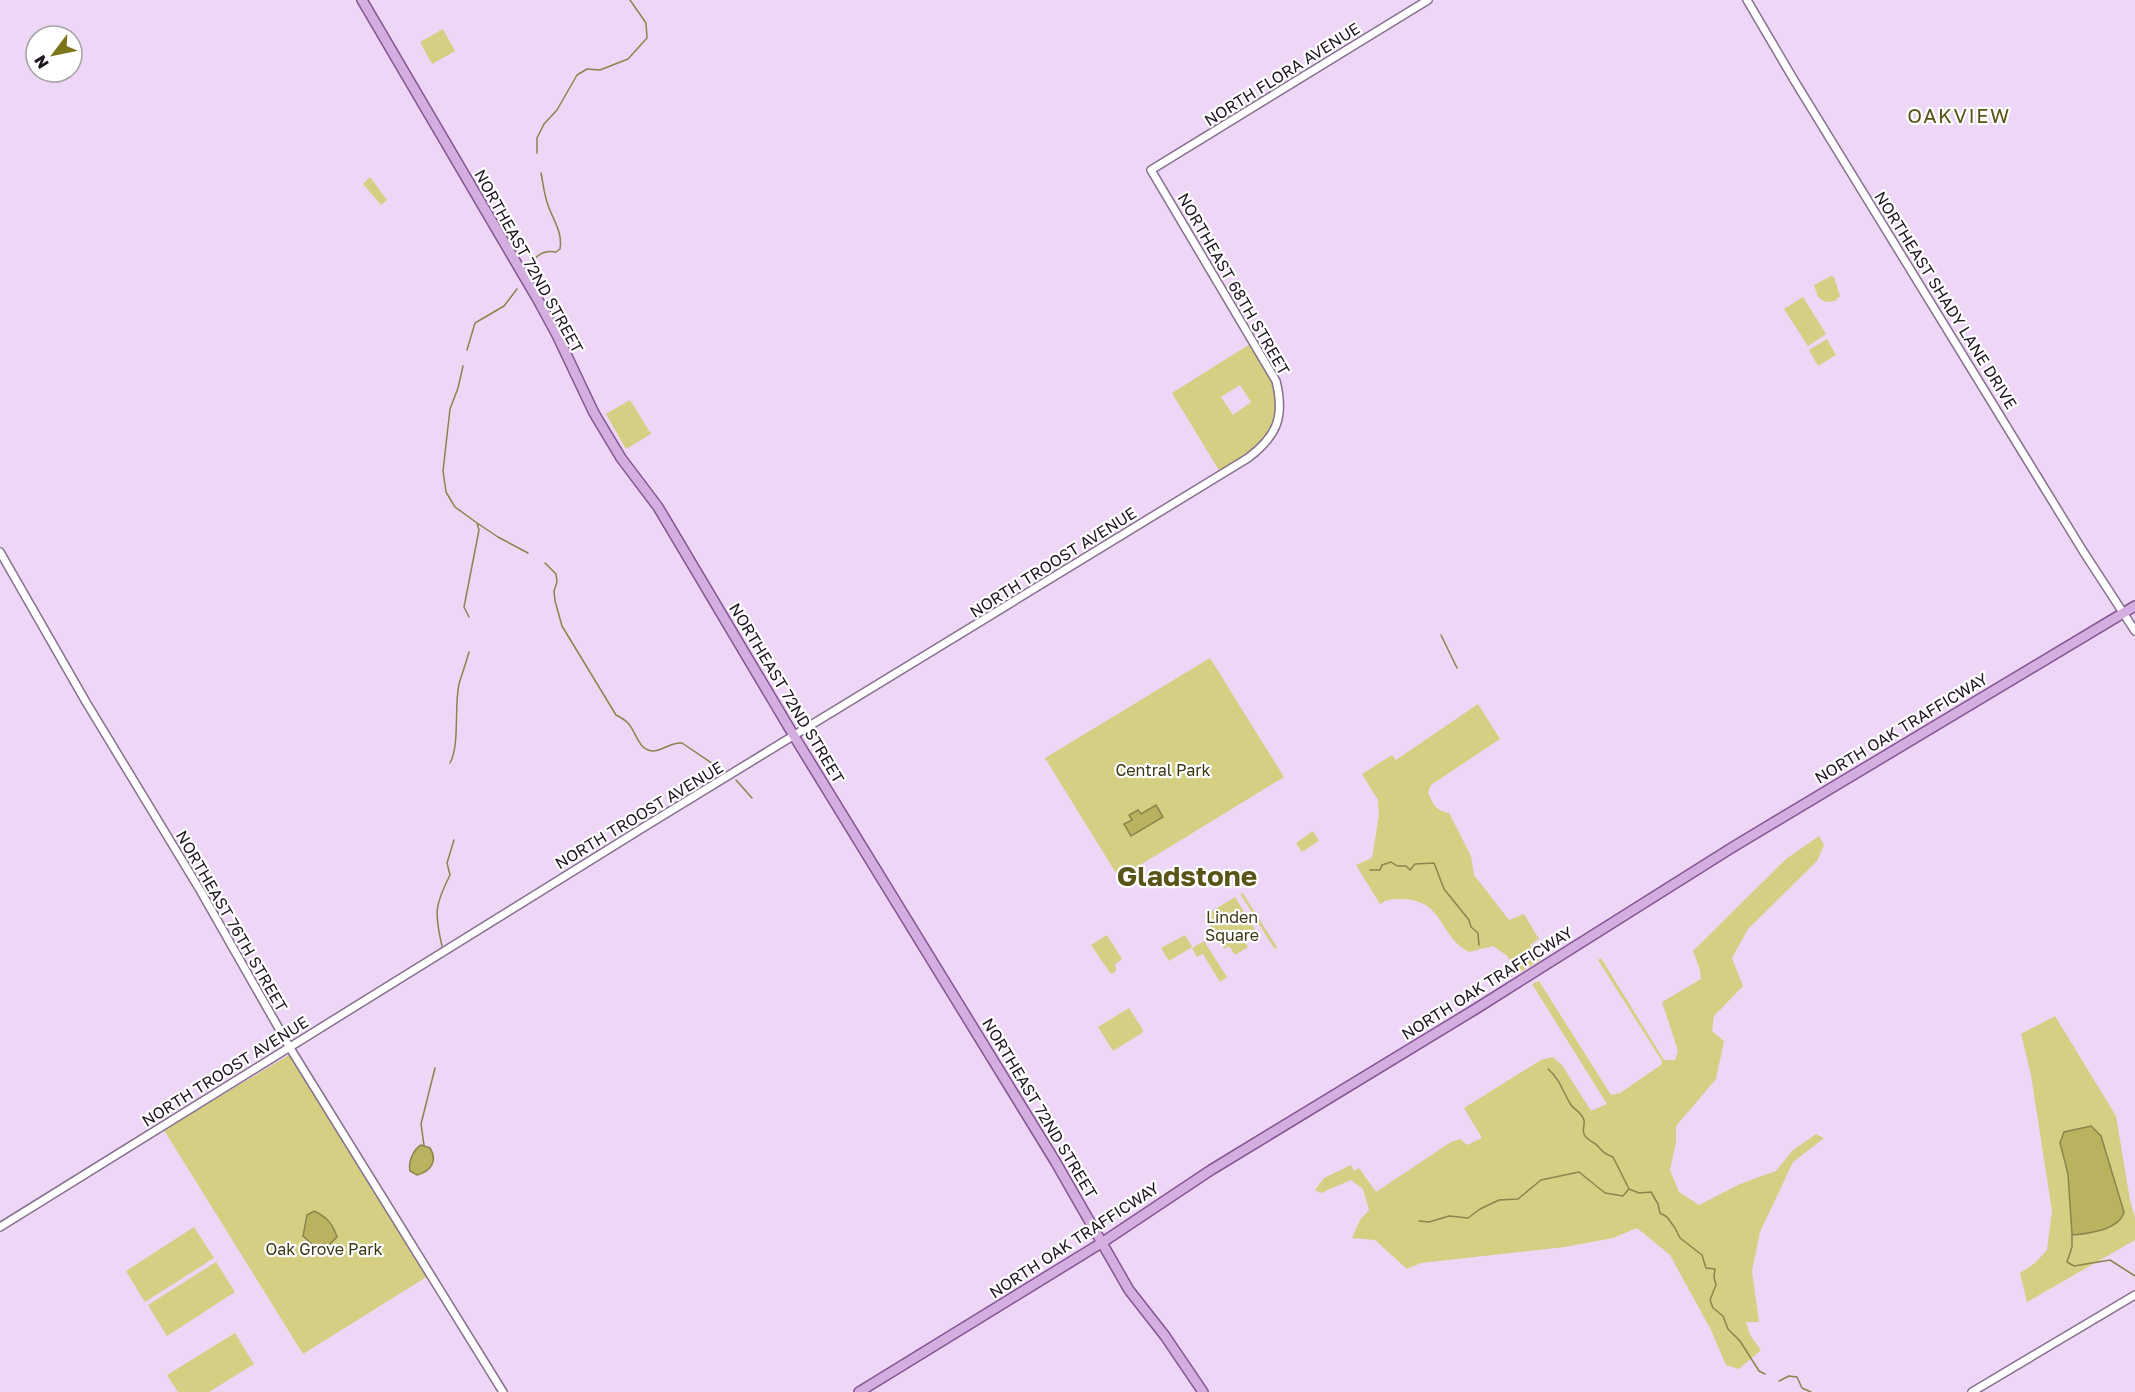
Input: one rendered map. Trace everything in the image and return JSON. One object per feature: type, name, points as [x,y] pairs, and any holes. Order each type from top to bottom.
[{"type":"main road","name":"NORTHEAST 72ND STREET","points":[[362,0],[538,300],[594,413],[621,458],[658,507],[794,736],[1055,1161],[1129,1290],[1165,1336],[1203,1392]]},
{"type":"main road","name":"NORTH OAK TRAFFICWAY","points":[[859,1392],[1103,1242],[1190,1184],[1474,1010],[1732,847],[2135,606]]},
{"type":"street","name":"NORTH FLORA AVENUE","points":[[1151,170],[1428,0]]},
{"type":"street","name":"NORTHEAST SHADY LANE DRIVE","points":[[1747,0],[2083,551],[2135,631]]},
{"type":"street","name":"NORTHEAST 68TH STREET","points":[[1151,170],[1276,381],[1281,398],[1280,417]]},
{"type":"street","name":"NORTH TROOST AVENUE","points":[[0,1227],[599,855],[1248,458],[1262,448],[1280,417]]},
{"type":"street","name":"NORTHEAST 76TH STREET","points":[[0,552],[86,702],[200,890],[290,1048],[503,1392]]},
{"type":"street","points":[[1972,1392],[2135,1295]]},
{"type":"green space","points":[[443,29],[455,51],[432,64],[420,42]]},
{"type":"green space","points":[[370,177],[387,200],[381,205],[363,184]]},
{"type":"green space","points":[[1831,276],[1834,277],[1840,296],[1835,301],[1825,302],[1818,297],[1814,285]]},
{"type":"green space","points":[[1803,297],[1826,334],[1808,346],[1784,309]]},
{"type":"green space","points":[[1827,339],[1836,355],[1818,366],[1809,350]]},
{"type":"green space","points":[[1250,344],[1265,369],[1275,394],[1277,407],[1275,420],[1269,433],[1259,445],[1220,472],[1172,393]],"holes":[[[1240,385],[1251,402],[1233,415],[1221,397]]]},
{"type":"green space","points":[[630,400],[651,434],[626,449],[606,414]]},
{"type":"green space","name":"Central Park","points":[[1210,658],[1284,777],[1119,878],[1045,758]]},
{"type":"green space","points":[[1478,704],[1500,739],[1431,785],[1428,792],[1435,806],[1449,813],[1471,856],[1474,875],[1509,920],[1524,914],[1539,939],[1530,945],[1540,960],[1520,972],[1506,955],[1493,946],[1469,952],[1459,945],[1440,919],[1426,905],[1402,899],[1385,901],[1380,904],[1356,865],[1372,858],[1379,815],[1378,800],[1362,774],[1392,755],[1396,760]]},
{"type":"green space","points":[[1313,831],[1319,841],[1302,852],[1296,843]]},
{"type":"green space","points":[[1819,836],[1824,845],[1817,861],[1748,929],[1732,958],[1743,986],[1714,1016],[1712,1031],[1724,1041],[1716,1079],[1676,1126],[1676,1142],[1670,1170],[1679,1192],[1699,1205],[1740,1184],[1776,1171],[1792,1151],[1816,1134],[1824,1138],[1793,1162],[1760,1232],[1752,1271],[1759,1322],[1746,1322],[1750,1335],[1761,1350],[1739,1369],[1726,1365],[1711,1330],[1670,1255],[1637,1228],[1613,1238],[1565,1247],[1421,1263],[1407,1269],[1375,1240],[1352,1238],[1360,1220],[1369,1210],[1363,1189],[1351,1180],[1321,1193],[1315,1190],[1324,1178],[1351,1165],[1354,1171],[1359,1168],[1376,1192],[1451,1142],[1460,1139],[1467,1145],[1482,1138],[1464,1108],[1541,1060],[1553,1057],[1562,1065],[1591,1111],[1607,1104],[1532,984],[1539,981],[1611,1095],[1620,1093],[1661,1065],[1662,1061],[1598,960],[1601,958],[1664,1060],[1675,1060],[1678,1051],[1662,1002],[1701,979],[1693,951],[1786,859]]},
{"type":"green space","points":[[1242,892],[1277,947],[1276,949],[1241,895]]},
{"type":"green space","name":"Linden Square","points":[[1235,897],[1257,933],[1244,941],[1248,947],[1235,955],[1229,946],[1224,949],[1204,916]]},
{"type":"green space","points":[[1107,935],[1122,959],[1115,964],[1116,971],[1111,974],[1091,945]]},
{"type":"green space","points":[[1185,935],[1192,947],[1169,961],[1161,948]]},
{"type":"green space","points":[[1204,941],[1227,977],[1220,982],[1203,954],[1197,957],[1192,948]]},
{"type":"green space","points":[[1129,1008],[1143,1030],[1142,1033],[1113,1051],[1098,1027]]},
{"type":"green space","points":[[2055,1016],[2116,1116],[2135,1218],[2135,1240],[2027,1302],[2020,1273],[2035,1263],[2047,1250],[2052,1211],[2031,1075],[2021,1034]]},
{"type":"green space","name":"Oak Grove Park","points":[[289,1055],[428,1276],[303,1354],[164,1130]]},
{"type":"green space","points":[[194,1227],[214,1258],[145,1302],[126,1271]]},
{"type":"green space","points":[[216,1262],[235,1292],[167,1336],[148,1305]]},
{"type":"green space","points":[[235,1333],[254,1364],[209,1392],[178,1392],[167,1375]]},
{"type":"shaded area","points":[[1156,805],[1163,817],[1131,836],[1124,824],[1132,820],[1129,815],[1138,810],[1141,814]]},
{"type":"shaded area","points":[[2091,1126],[2101,1136],[2124,1212],[2121,1218],[2110,1227],[2096,1232],[2074,1235],[2072,1234],[2068,1174],[2060,1143],[2064,1132]]},
{"type":"shaded area","points":[[421,1145],[430,1148],[433,1161],[426,1171],[417,1175],[410,1171],[410,1160]]},
{"type":"shaded area","points":[[314,1211],[326,1218],[334,1228],[337,1237],[330,1244],[314,1246],[303,1236],[307,1215]]},
{"type":"waterway","points":[[537,153],[537,138],[544,124],[557,110],[577,75],[587,69],[600,70],[628,59],[647,38],[646,23],[630,0]]},
{"type":"waterway","points":[[529,268],[540,255],[560,249],[561,243],[559,231],[544,192],[541,173]]},
{"type":"waterway","points":[[467,350],[475,323],[504,306],[517,289]]},
{"type":"waterway","points":[[463,366],[450,409],[443,471],[446,492],[455,507],[477,523],[479,530],[464,607],[469,617]]},
{"type":"waterway","points":[[477,523],[528,553]]},
{"type":"waterway","points":[[545,563],[556,574],[555,601],[562,626],[616,715],[628,723],[641,745],[654,751],[682,743],[725,772]]},
{"type":"waterway","points":[[1441,635],[1457,668]]},
{"type":"waterway","points":[[450,763],[455,746],[459,684],[469,652]]},
{"type":"waterway","points":[[736,780],[752,798]]},
{"type":"waterway","points":[[442,946],[437,909],[450,875],[447,863],[454,840]]},
{"type":"waterway","points":[[1370,870],[1380,870],[1382,865],[1391,862],[1397,866],[1406,866],[1410,870],[1415,864],[1434,863],[1444,889],[1469,920],[1471,927],[1478,933],[1479,945]]},
{"type":"waterway","points":[[424,1145],[421,1124],[435,1068]]},
{"type":"waterway","points":[[1548,1069],[1558,1081],[1571,1105],[1583,1118],[1585,1136],[1603,1152],[1613,1157],[1629,1189],[1639,1193],[1651,1192],[1660,1213],[1667,1217],[1680,1238],[1702,1255],[1706,1268],[1715,1269],[1716,1285],[1710,1300],[1713,1308],[1723,1316],[1728,1329],[1740,1341],[1759,1371],[1765,1374]]},
{"type":"waterway","points":[[1419,1221],[1429,1222],[1449,1216],[1468,1218],[1499,1200],[1518,1199],[1541,1180],[1579,1172],[1605,1193],[1623,1196],[1628,1190]]},
{"type":"waterway","points":[[2072,1234],[2072,1247],[2067,1262],[2074,1266],[2110,1260],[2135,1276]]},
{"type":"waterway","points":[[1779,1381],[1789,1376],[1797,1377],[1802,1388],[1811,1392]]},
{"type":"district","name":"OAKVIEW","points":[[1959,115]]},
{"type":"district","name":"Gladstone","points":[[1187,875]]}]
